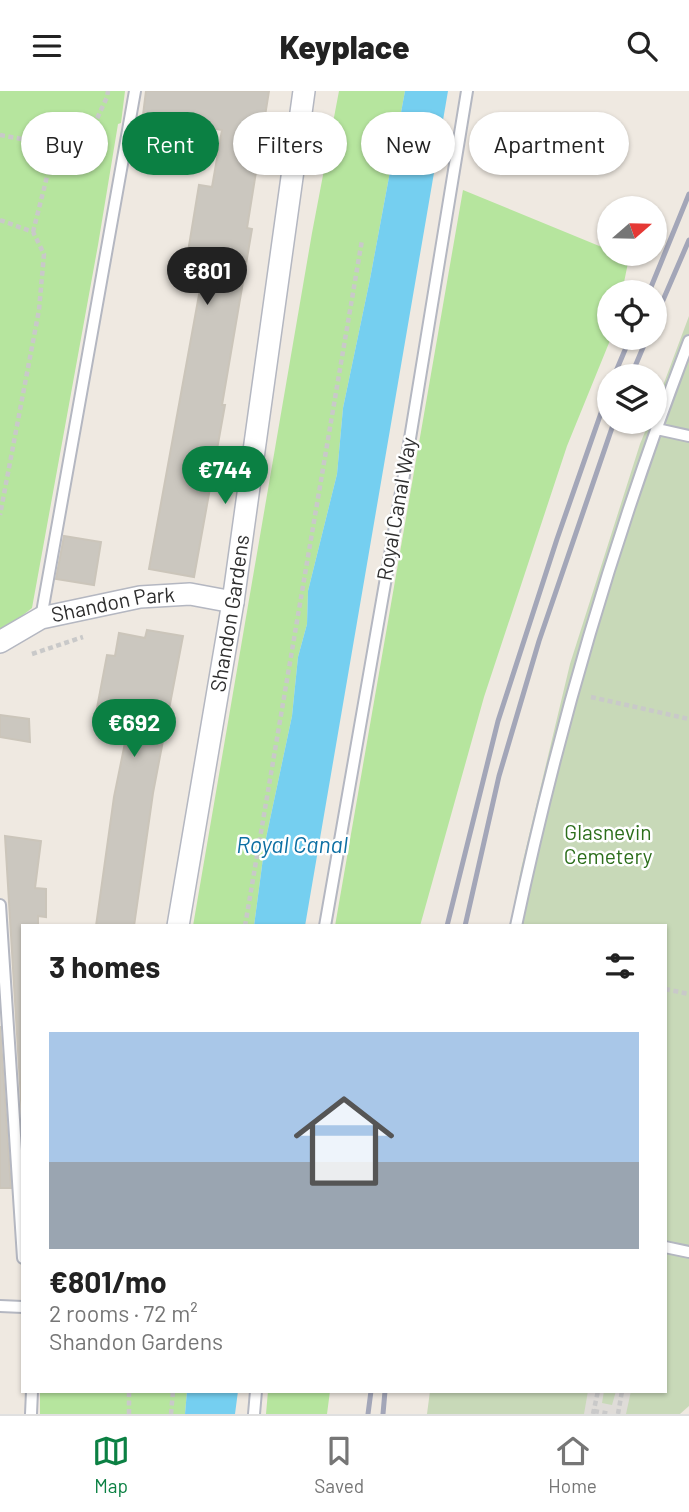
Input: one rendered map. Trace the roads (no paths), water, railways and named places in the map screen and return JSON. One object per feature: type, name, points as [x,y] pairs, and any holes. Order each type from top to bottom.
[{"type":"street","name":"Shandon Gardens","points":[[178,924],[233,602],[304,91]]},
{"type":"street","name":"Shandon Park","points":[[0,642],[41,618],[141,597],[190,594],[233,602]]},
{"type":"lane","points":[[41,618],[135,91]]},
{"type":"lane","name":"Royal Canal Way","points":[[325,924],[404,475],[467,91]]},
{"type":"lane","points":[[667,402],[689,341]]},
{"type":"lane","points":[[667,431],[689,436]]},
{"type":"lane","points":[[516,924],[537,828],[572,692],[655,434]]},
{"type":"lane","points":[[0,905],[21,1230]]},
{"type":"lane","points":[[667,1247],[689,1252]]},
{"type":"lane","points":[[0,1306],[21,1307]]},
{"type":"lane","points":[[31,1414],[32,1393]]},
{"type":"lane","points":[[254,1414],[256,1393]]},
{"type":"water","name":"Royal Canal","points":[[405,91],[448,91],[444,112],[401,112]]},
{"type":"water","name":"Royal Canal","points":[[389,175],[434,175],[305,924],[254,924],[265,843],[292,716],[298,657],[307,624],[308,591],[337,474],[343,408]]},
{"type":"water","points":[[187,1393],[238,1393],[235,1414],[185,1414]]},
{"type":"railway","points":[[654,280],[689,194]]},
{"type":"railway","points":[[667,291],[689,240]]},
{"type":"railway","points":[[619,364],[625,350]]},
{"type":"railway","points":[[636,364],[642,350]]},
{"type":"railway","points":[[447,924],[498,721],[597,424]]},
{"type":"railway","points":[[465,924],[499,776],[539,641],[610,434]]},
{"type":"railway","points":[[368,1414],[371,1393]]},
{"type":"railway","points":[[383,1414],[385,1393]]},
{"type":"park label","name":"Glasnevin Cemetery","points":[[608,845]]}]
